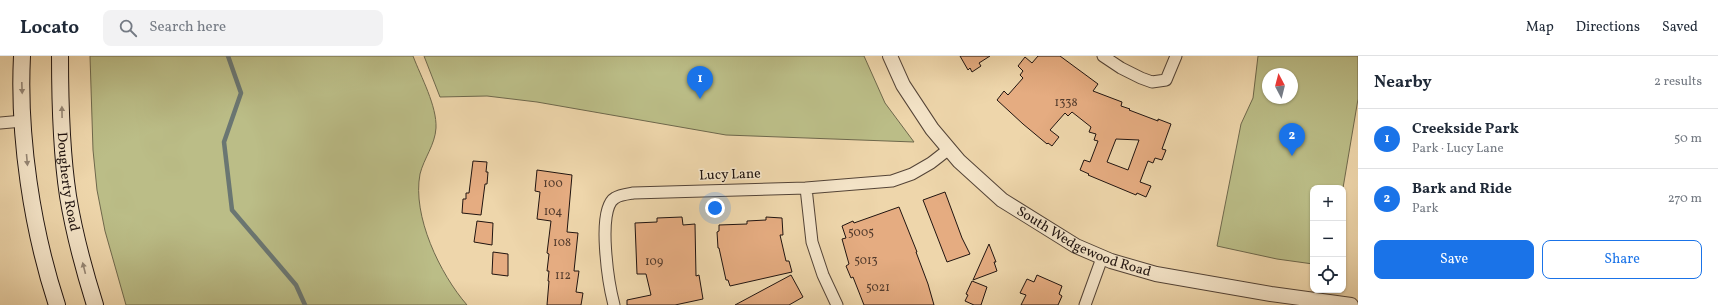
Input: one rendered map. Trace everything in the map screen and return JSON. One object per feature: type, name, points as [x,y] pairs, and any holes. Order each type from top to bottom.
[{"type":"main road","points":[[22,56],[23,121],[33,209],[50,285],[57,305]]},
{"type":"main road","name":"Dougherty Road","points":[[60,56],[63,148],[68,196],[84,270],[95,305]]},
{"type":"street","name":"South Wedgewood Road","points":[[890,56],[903,85],[932,129],[959,161],[1002,200],[1076,246],[1102,258],[1156,274],[1271,294],[1351,305]]},
{"type":"street","points":[[1103,56],[1121,68],[1152,82],[1166,80],[1176,56]]},
{"type":"street","points":[[0,123],[23,121]]},
{"type":"street","name":"Lucy Lane","points":[[614,305],[610,290],[606,261],[605,223],[609,204],[615,198],[633,193],[806,188],[892,181],[919,170],[949,149]]},
{"type":"street","points":[[806,188],[812,242],[823,275],[837,305]]},
{"type":"street","points":[[1085,305],[1102,258]]},
{"type":"green space","points":[[90,56],[413,56],[428,92],[436,119],[434,140],[420,174],[420,208],[430,244],[438,261],[447,277],[467,305],[126,305],[105,231],[97,190],[93,150]]},
{"type":"green space","points":[[424,56],[864,56],[885,103],[914,142],[726,135],[537,102],[487,96],[440,97]]},
{"type":"green space","points":[[1258,56],[1358,56],[1358,99],[1344,185],[1310,185],[1310,264],[1277,259],[1217,246],[1241,124],[1253,98]]},
{"type":"building","points":[[960,56],[990,56],[979,63],[981,66],[972,72],[970,68],[968,70]]},
{"type":"building","points":[[1038,56],[1060,56],[1098,84],[1093,91],[1122,102],[1121,106],[1130,109],[1129,110],[1158,121],[1158,119],[1171,124],[1162,149],[1166,150],[1162,160],[1155,158],[1153,163],[1148,161],[1140,182],[1151,186],[1146,197],[1137,193],[1136,195],[1088,175],[1089,174],[1080,170],[1084,160],[1090,162],[1098,141],[1094,140],[1096,134],[1089,132],[1091,127],[1072,112],[1068,116],[1065,113],[1050,130],[1059,137],[1052,146],[1048,143],[1047,144],[1023,124],[997,100],[1004,91],[1008,95],[1023,78],[1020,75],[1023,71],[1018,66],[1025,57],[1032,63]],"holes":[[[1116,139],[1139,140],[1128,170],[1107,162]]]},
{"type":"building","points":[[473,161],[487,162],[487,184],[485,184],[481,215],[462,213],[463,199],[466,199],[466,193],[469,193]]},
{"type":"building","points":[[537,170],[572,175],[567,232],[578,233],[574,271],[579,271],[576,292],[583,293],[581,305],[547,305],[549,271],[547,271],[549,254],[547,253],[551,221],[537,219],[540,192],[535,191]]},
{"type":"building","points":[[945,192],[962,238],[970,254],[947,262],[923,200]]},
{"type":"building","points":[[899,207],[917,252],[934,305],[864,305],[853,277],[851,278],[846,266],[849,264],[842,239],[846,238],[842,226],[853,221],[854,223]]},
{"type":"building","points":[[682,217],[683,225],[695,224],[696,276],[699,275],[703,299],[675,305],[627,305],[627,300],[651,295],[646,274],[637,274],[635,223],[657,222],[657,218]]},
{"type":"building","points":[[766,217],[782,218],[783,235],[780,235],[786,261],[789,261],[792,272],[730,286],[728,280],[726,280],[718,248],[717,232],[719,231],[719,225],[747,224],[747,221],[766,220]]},
{"type":"building","points":[[477,221],[493,223],[492,245],[474,242]]},
{"type":"building","points":[[989,244],[996,262],[994,262],[997,271],[973,280]]},
{"type":"building","points":[[493,252],[508,254],[508,276],[492,274]]},
{"type":"building","points":[[791,275],[803,297],[789,305],[735,305]]},
{"type":"building","points":[[1037,275],[1062,286],[1059,294],[1062,296],[1058,305],[1021,305],[1026,295],[1020,293],[1027,279],[1034,282]]},
{"type":"building","points":[[972,281],[987,287],[981,305],[974,305],[965,301],[968,295],[966,294]]},
{"type":"waterway","points":[[228,56],[241,93],[224,142],[232,210],[296,285],[305,305]]},
{"type":"place","name":"Creekside Park","points":[[700,99]]},
{"type":"place","name":"Bark and Ride","points":[[1292,156]]}]
